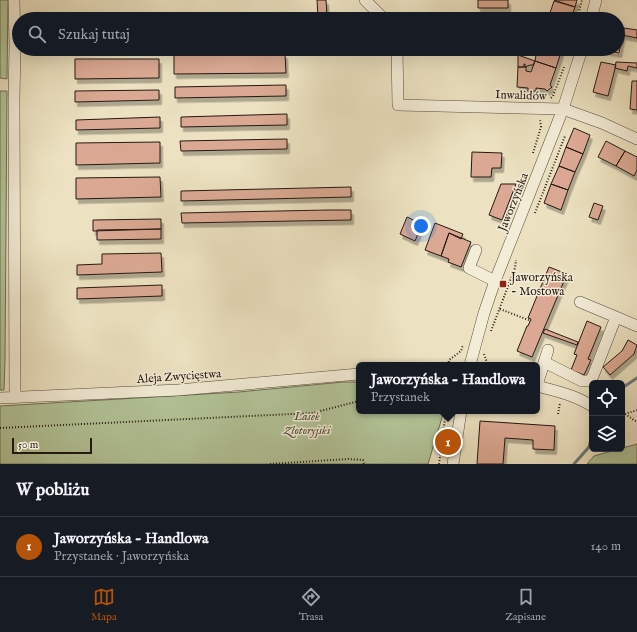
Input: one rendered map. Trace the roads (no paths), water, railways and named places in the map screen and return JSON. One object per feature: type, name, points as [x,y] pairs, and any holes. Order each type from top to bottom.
[{"type":"street","points":[[14,0],[14,12]]},
{"type":"street","points":[[365,0],[377,12]]},
{"type":"street","points":[[593,12],[596,0]]},
{"type":"street","points":[[15,56],[15,398]]},
{"type":"street","name":"Inwalidów","points":[[396,56],[398,105],[563,109],[602,123],[637,139]]},
{"type":"street","name":"Jaworzyńska","points":[[471,362],[484,313],[495,281],[563,109],[580,56]]},
{"type":"street","points":[[476,250],[469,268],[495,281]]},
{"type":"street","points":[[580,302],[637,326]]},
{"type":"street","points":[[544,362],[582,381],[590,381],[616,317]]},
{"type":"street","points":[[540,375],[548,350]]},
{"type":"street","name":"Aleja Zwycięstwa","points":[[0,398],[178,390],[356,374]]},
{"type":"street","points":[[540,386],[563,392],[589,404]]},
{"type":"street","points":[[453,464],[460,414]]},
{"type":"waterway","points":[[625,386],[637,378]]},
{"type":"waterway","points":[[574,464],[589,447]]},
{"type":"place","name":"Jaworzyńska - Mostowa","points":[[503,284]]},
{"type":"place","name":"Jaworzyńska - Handlowa","points":[[448,442]]},
{"type":"park label","name":"Lasek Złotoryjski","points":[[307,423]]}]
